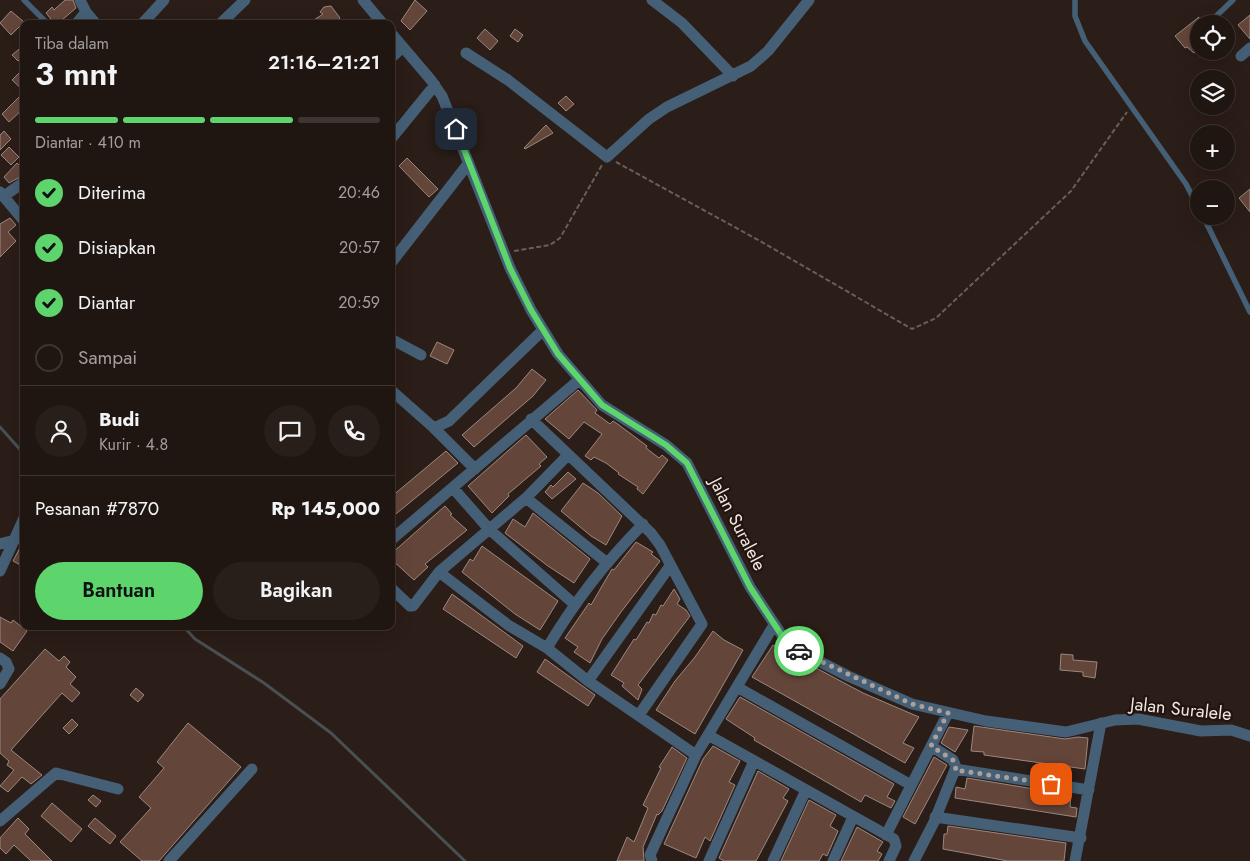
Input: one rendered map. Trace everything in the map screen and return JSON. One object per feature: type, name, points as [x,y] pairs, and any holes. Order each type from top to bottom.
[{"type":"street","points":[[80,0],[93,20]]},
{"type":"street","points":[[146,20],[164,0]]},
{"type":"street","points":[[224,20],[246,0]]},
{"type":"street","points":[[362,0],[380,20]]},
{"type":"street","points":[[652,0],[682,22],[733,76]]},
{"type":"street","points":[[466,52],[508,80],[607,157],[649,119],[666,107],[751,66],[768,51],[809,0]]},
{"type":"street","points":[[79,20],[86,12]]},
{"type":"street","name":"Jalan Suralele","points":[[395,38],[435,85],[449,112],[504,253],[526,301],[558,354],[602,405],[666,445],[687,463],[750,587],[774,625],[795,649],[912,704],[1024,728],[1066,732],[1101,723],[1138,719],[1201,731],[1231,730],[1250,736]]},
{"type":"street","points":[[395,54],[403,47]]},
{"type":"street","points":[[395,134],[435,85]]},
{"type":"street","points":[[395,258],[468,164]]},
{"type":"street","points":[[20,184],[2,194],[20,216]]},
{"type":"street","points":[[434,428],[449,421],[543,330]]},
{"type":"street","points":[[395,341],[421,355]]},
{"type":"street","points":[[395,537],[579,380]]},
{"type":"street","points":[[395,394],[434,428],[475,469]]},
{"type":"street","points":[[531,419],[643,524],[660,545],[702,624],[638,715]]},
{"type":"street","points":[[395,591],[412,606],[439,572],[526,498],[568,455]]},
{"type":"street","points":[[453,488],[489,528],[574,604]]},
{"type":"street","points":[[526,498],[606,562]]},
{"type":"street","points":[[547,648],[574,604],[606,562],[643,524]]},
{"type":"street","points":[[0,572],[20,528]]},
{"type":"street","points":[[0,544],[15,540]]},
{"type":"street","points":[[588,681],[670,566]]},
{"type":"street","points":[[439,572],[508,626],[547,648],[588,681],[696,755]]},
{"type":"street","points":[[652,861],[650,855],[696,755],[774,625]]},
{"type":"street","points":[[0,658],[6,662],[9,669],[0,684]]},
{"type":"street","points":[[737,687],[911,785]]},
{"type":"street","points":[[886,835],[948,713]]},
{"type":"street","points":[[1075,861],[1101,723]]},
{"type":"street","points":[[708,735],[886,835],[896,843],[889,861]]},
{"type":"street","points":[[914,861],[936,818],[956,767],[953,760],[931,746]]},
{"type":"street","points":[[709,861],[754,761]]},
{"type":"street","points":[[169,861],[252,769]]},
{"type":"street","points":[[955,770],[1089,790]]},
{"type":"street","points":[[0,821],[56,773],[118,789]]},
{"type":"street","points":[[772,861],[806,790]]},
{"type":"street","points":[[833,861],[854,817]]},
{"type":"street","points":[[936,818],[1080,838]]},
{"type":"lane","points":[[24,0],[44,20]]},
{"type":"lane","points":[[1075,0],[1075,16],[1085,41],[1190,192]]},
{"type":"lane","points":[[1217,15],[1233,0]]},
{"type":"lane","points":[[1206,225],[1250,312]]},
{"type":"path","points":[[504,253],[550,245],[560,238],[607,157],[760,241],[912,329],[936,318],[1071,191],[1131,106]]},
{"type":"building","points":[[65,0],[73,0],[76,8],[62,20],[52,20],[46,13],[52,7],[54,10]]},
{"type":"building","points":[[415,0],[427,11],[410,30],[401,21]]},
{"type":"building","points":[[331,6],[340,18],[338,20],[314,20],[323,14],[320,12],[324,7]]},
{"type":"building","points":[[11,11],[22,20],[20,20],[20,26],[11,35],[0,23]]},
{"type":"building","points":[[1250,15],[1250,39],[1238,25]]},
{"type":"building","points":[[1190,24],[1190,50],[1187,47],[1185,48],[1175,36]]},
{"type":"building","points":[[485,29],[498,41],[490,50],[477,38]]},
{"type":"building","points":[[515,29],[523,35],[518,42],[510,36]]},
{"type":"building","points":[[20,48],[20,59],[18,61],[12,55]]},
{"type":"building","points":[[20,72],[20,87],[12,80]]},
{"type":"building","points":[[20,96],[20,112],[9,122],[2,114]]},
{"type":"building","points":[[566,96],[574,104],[566,111],[558,103]]},
{"type":"building","points":[[546,125],[553,133],[525,149],[524,148]]},
{"type":"building","points":[[4,131],[11,139],[0,150],[0,135]]},
{"type":"building","points":[[9,147],[19,157],[11,165],[1,155]]},
{"type":"building","points":[[407,158],[438,189],[429,197],[399,166]]},
{"type":"building","points":[[17,163],[20,166],[20,177],[9,183],[4,177]]},
{"type":"building","points":[[1250,189],[1250,212],[1239,198]]},
{"type":"building","points":[[10,218],[16,225],[8,232],[16,241],[0,257],[0,224]]},
{"type":"building","points":[[437,342],[454,350],[447,364],[430,356]]},
{"type":"building","points":[[532,369],[546,380],[533,396],[474,447],[462,435],[516,388]]},
{"type":"building","points":[[578,390],[597,410],[595,413],[610,424],[613,421],[619,425],[647,446],[646,448],[659,458],[662,455],[668,460],[643,494],[637,489],[638,487],[618,474],[606,463],[594,457],[591,460],[585,456],[602,434],[584,422],[569,439],[545,419]]},
{"type":"building","points":[[526,435],[547,457],[539,464],[541,466],[508,494],[509,496],[492,513],[468,486]]},
{"type":"building","points":[[446,451],[458,463],[395,515],[395,494]]},
{"type":"building","points":[[568,472],[576,479],[552,499],[545,492]]},
{"type":"building","points":[[583,483],[598,493],[622,516],[606,545],[591,536],[561,511]]},
{"type":"building","points":[[445,506],[452,514],[450,515],[467,530],[425,564],[428,567],[414,580],[395,563],[395,550]]},
{"type":"building","points":[[533,513],[590,559],[574,583],[505,533],[513,519],[525,527]]},
{"type":"building","points":[[636,542],[653,552],[651,554],[660,561],[602,639],[590,663],[574,652],[578,647],[565,638],[589,603],[591,605],[612,569],[614,570]]},
{"type":"building","points":[[482,546],[558,601],[540,630],[515,614],[462,572],[470,559],[473,561]]},
{"type":"building","points":[[20,548],[20,565],[13,561]]},
{"type":"building","points":[[674,589],[680,599],[677,604],[686,610],[690,616],[638,685],[642,689],[638,700],[622,686],[624,683],[611,675],[634,639],[636,640],[647,622],[649,623],[653,614],[656,615],[661,605],[663,606]]},
{"type":"building","points":[[452,594],[523,646],[516,658],[443,609]]},
{"type":"building","points":[[0,617],[11,623],[13,620],[20,626],[20,630],[27,631],[13,651],[0,642]]},
{"type":"building","points":[[713,631],[724,640],[743,650],[695,734],[656,710],[675,681]]},
{"type":"building","points":[[773,645],[863,693],[919,717],[903,743],[914,748],[905,763],[752,677]]},
{"type":"building","points":[[45,649],[59,661],[64,656],[70,662],[66,667],[76,677],[70,684],[80,693],[72,702],[62,693],[11,750],[42,775],[31,784],[22,777],[8,792],[0,786],[14,770],[7,765],[9,761],[0,753],[0,699]]},
{"type":"building","points":[[1061,654],[1073,655],[1073,660],[1097,662],[1095,678],[1083,676],[1083,672],[1060,670]]},
{"type":"building","points":[[545,659],[595,695],[588,706],[537,672]]},
{"type":"building","points":[[136,688],[144,695],[138,702],[130,695]]},
{"type":"building","points":[[740,697],[894,784],[887,797],[895,801],[891,808],[865,795],[861,802],[754,740],[755,738],[726,719]]},
{"type":"building","points":[[72,719],[78,725],[69,734],[63,728]]},
{"type":"building","points":[[188,723],[241,767],[159,861],[142,861],[120,842],[151,808],[139,797],[164,768],[157,762]]},
{"type":"building","points":[[974,726],[1065,739],[1088,738],[1085,769],[984,755],[984,752],[971,751]]},
{"type":"building","points":[[949,727],[968,730],[955,752],[941,743]]},
{"type":"building","points":[[713,746],[740,761],[729,782],[735,785],[710,841],[705,837],[696,858],[664,844],[703,759]]},
{"type":"building","points":[[672,747],[687,758],[662,811],[657,814],[643,847],[644,861],[617,861],[627,837],[634,842],[648,808],[643,805],[661,768],[659,767]]},
{"type":"building","points":[[934,757],[947,765],[915,824],[903,817]]},
{"type":"building","points":[[758,771],[789,789],[783,798],[788,801],[756,861],[724,861],[719,858]]},
{"type":"building","points":[[967,778],[1071,795],[1070,807],[1077,808],[1076,817],[955,798],[956,787],[965,789]]},
{"type":"building","points":[[93,795],[101,801],[96,807],[88,800]]},
{"type":"building","points":[[809,800],[836,815],[830,826],[838,831],[827,856],[823,854],[819,861],[781,861]]},
{"type":"building","points":[[52,803],[82,829],[71,842],[41,816]]},
{"type":"building","points":[[18,818],[29,829],[25,834],[52,861],[31,861],[14,845],[6,854],[0,848],[0,838]]},
{"type":"building","points":[[95,818],[116,836],[110,844],[88,826]]},
{"type":"building","points":[[948,826],[1066,843],[1064,861],[1008,861],[943,849],[944,834],[947,834]]},
{"type":"building","points":[[857,827],[883,842],[877,851],[882,854],[878,861],[841,861]]},
{"type":"waterway","points":[[0,427],[20,450]]},
{"type":"waterway","points":[[187,630],[195,639],[264,683],[331,733],[465,861]]},
{"type":"way so far","points":[[799,651],[848,676],[912,704],[948,713],[931,746],[946,754],[956,763],[955,770],[1051,784]]},
{"type":"route","points":[[456,129],[510,268],[531,310],[558,354],[602,405],[666,445],[687,463],[750,587],[787,643],[799,651]]}]
